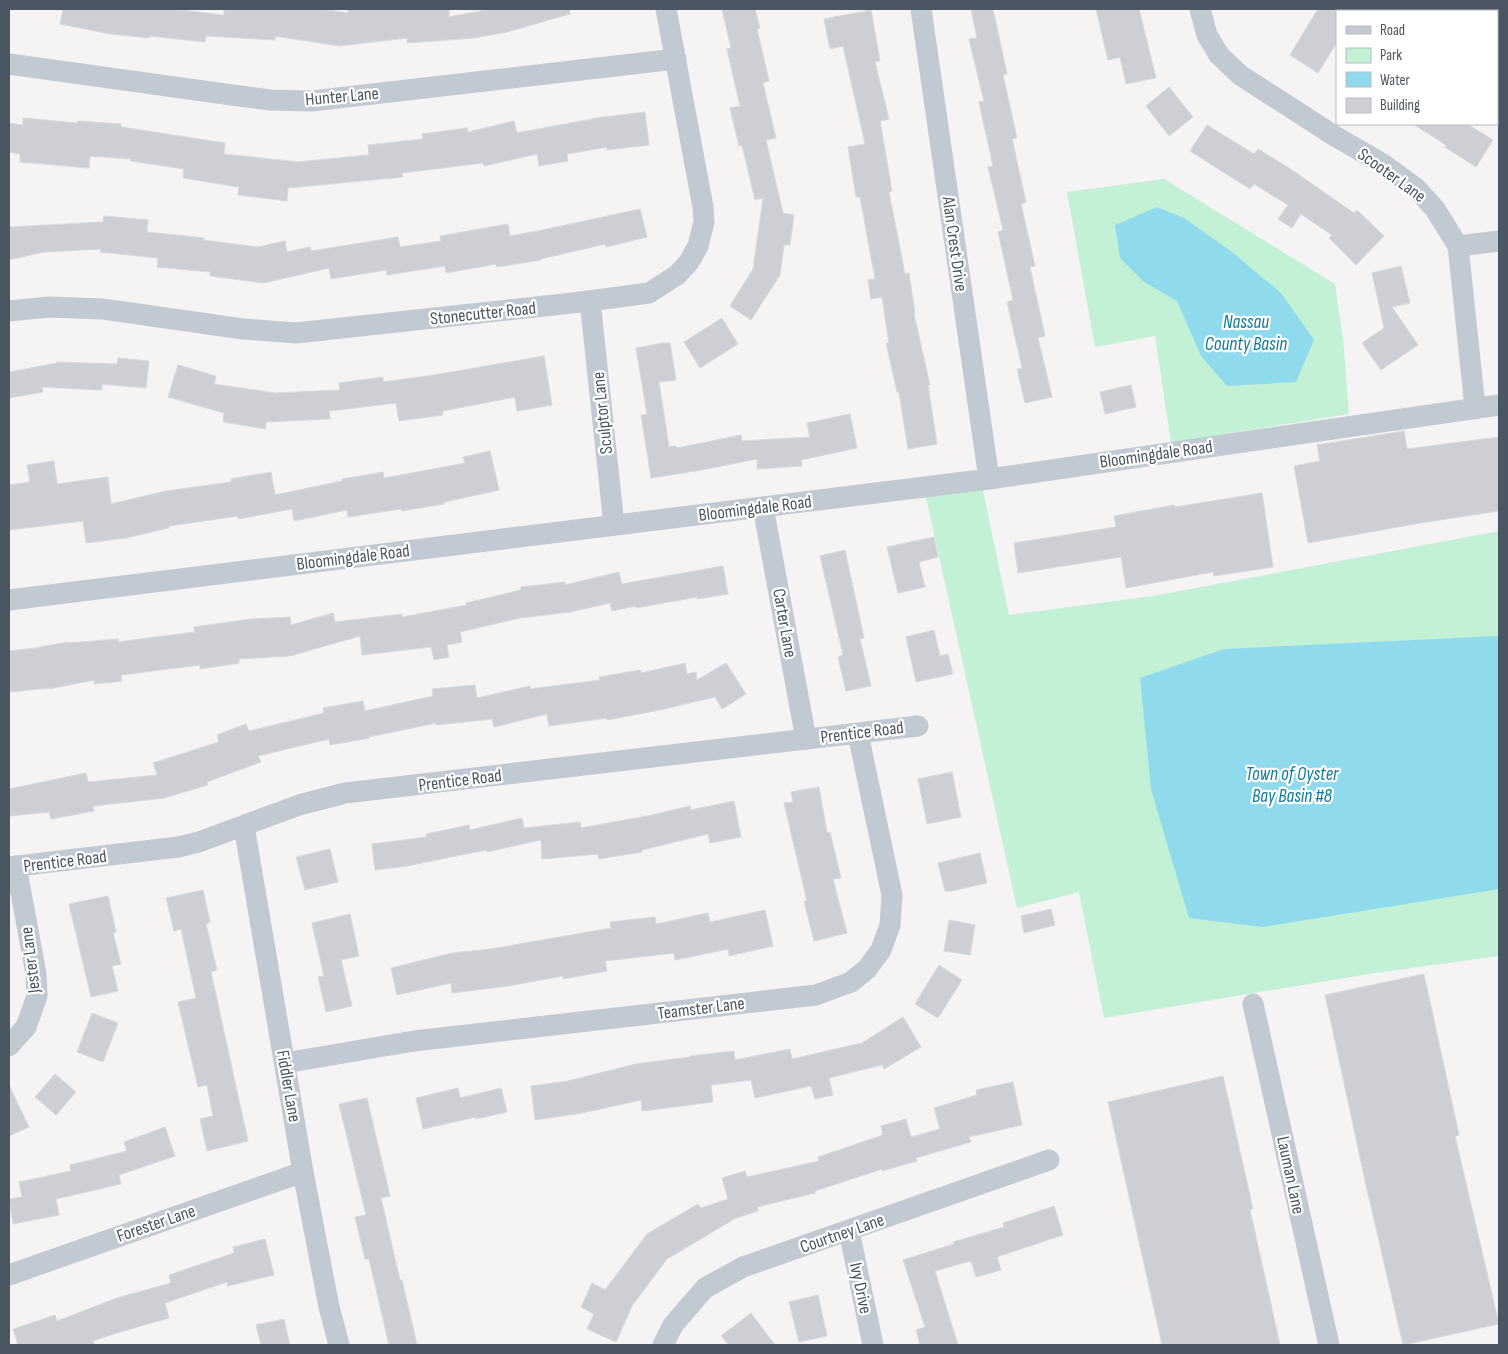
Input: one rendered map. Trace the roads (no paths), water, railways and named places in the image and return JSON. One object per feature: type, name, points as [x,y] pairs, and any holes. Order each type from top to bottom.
[{"type":"street","name":"Stonecutter Road","points":[[9,311],[49,307],[103,309],[243,329],[296,333],[649,293],[677,275],[689,262],[698,246],[704,222],[704,207],[666,9]]},
{"type":"street","name":"Alan Crest Drive","points":[[921,9],[989,479]]},
{"type":"street","name":"Scooter Lane","points":[[1200,9],[1207,35],[1219,55],[1240,75],[1337,130],[1417,189],[1436,208],[1458,246],[1476,407]]},
{"type":"street","name":"Hunter Lane","points":[[9,64],[270,100],[312,101],[676,59]]},
{"type":"street","points":[[1458,246],[1499,241]]},
{"type":"street","name":"Sculptor Lane","points":[[590,301],[614,525]]},
{"type":"street","name":"Bloomingdale Road","points":[[9,600],[989,479],[1499,404]]},
{"type":"street","name":"Carter Lane","points":[[763,507],[806,739]]},
{"type":"street","name":"Prentice Road","points":[[12,867],[178,847],[199,842],[299,805],[345,793],[918,726]]},
{"type":"street","name":"Teamster Lane","points":[[285,1063],[414,1041],[816,995],[851,982],[867,968],[881,950],[890,925],[892,895],[858,734]]},
{"type":"street","name":"Fiddler Lane","points":[[244,826],[303,1172],[329,1307],[339,1345]]},
{"type":"street","name":"Jester Lane","points":[[9,1046],[26,1027],[37,996],[36,974],[12,867]]},
{"type":"street","name":"Lauman Lane","points":[[1254,1004],[1329,1345]]},
{"type":"street","name":"Courtney Lane","points":[[663,1345],[673,1324],[705,1288],[743,1267],[1049,1160]]},
{"type":"street","name":"Forester Lane","points":[[9,1275],[303,1172]]},
{"type":"street","name":"Ivy Drive","points":[[850,1231],[873,1345]]},
{"type":"water","name":"Nassau County Basin","points":[[1157,207],[1184,218],[1232,252],[1281,293],[1314,340],[1296,382],[1227,386],[1201,356],[1177,301],[1144,282],[1120,258],[1115,225]]},
{"type":"water","name":"Town of Oyster Bay Basin #8","points":[[1499,636],[1499,889],[1263,927],[1189,918],[1151,789],[1140,678],[1224,649]]}]
